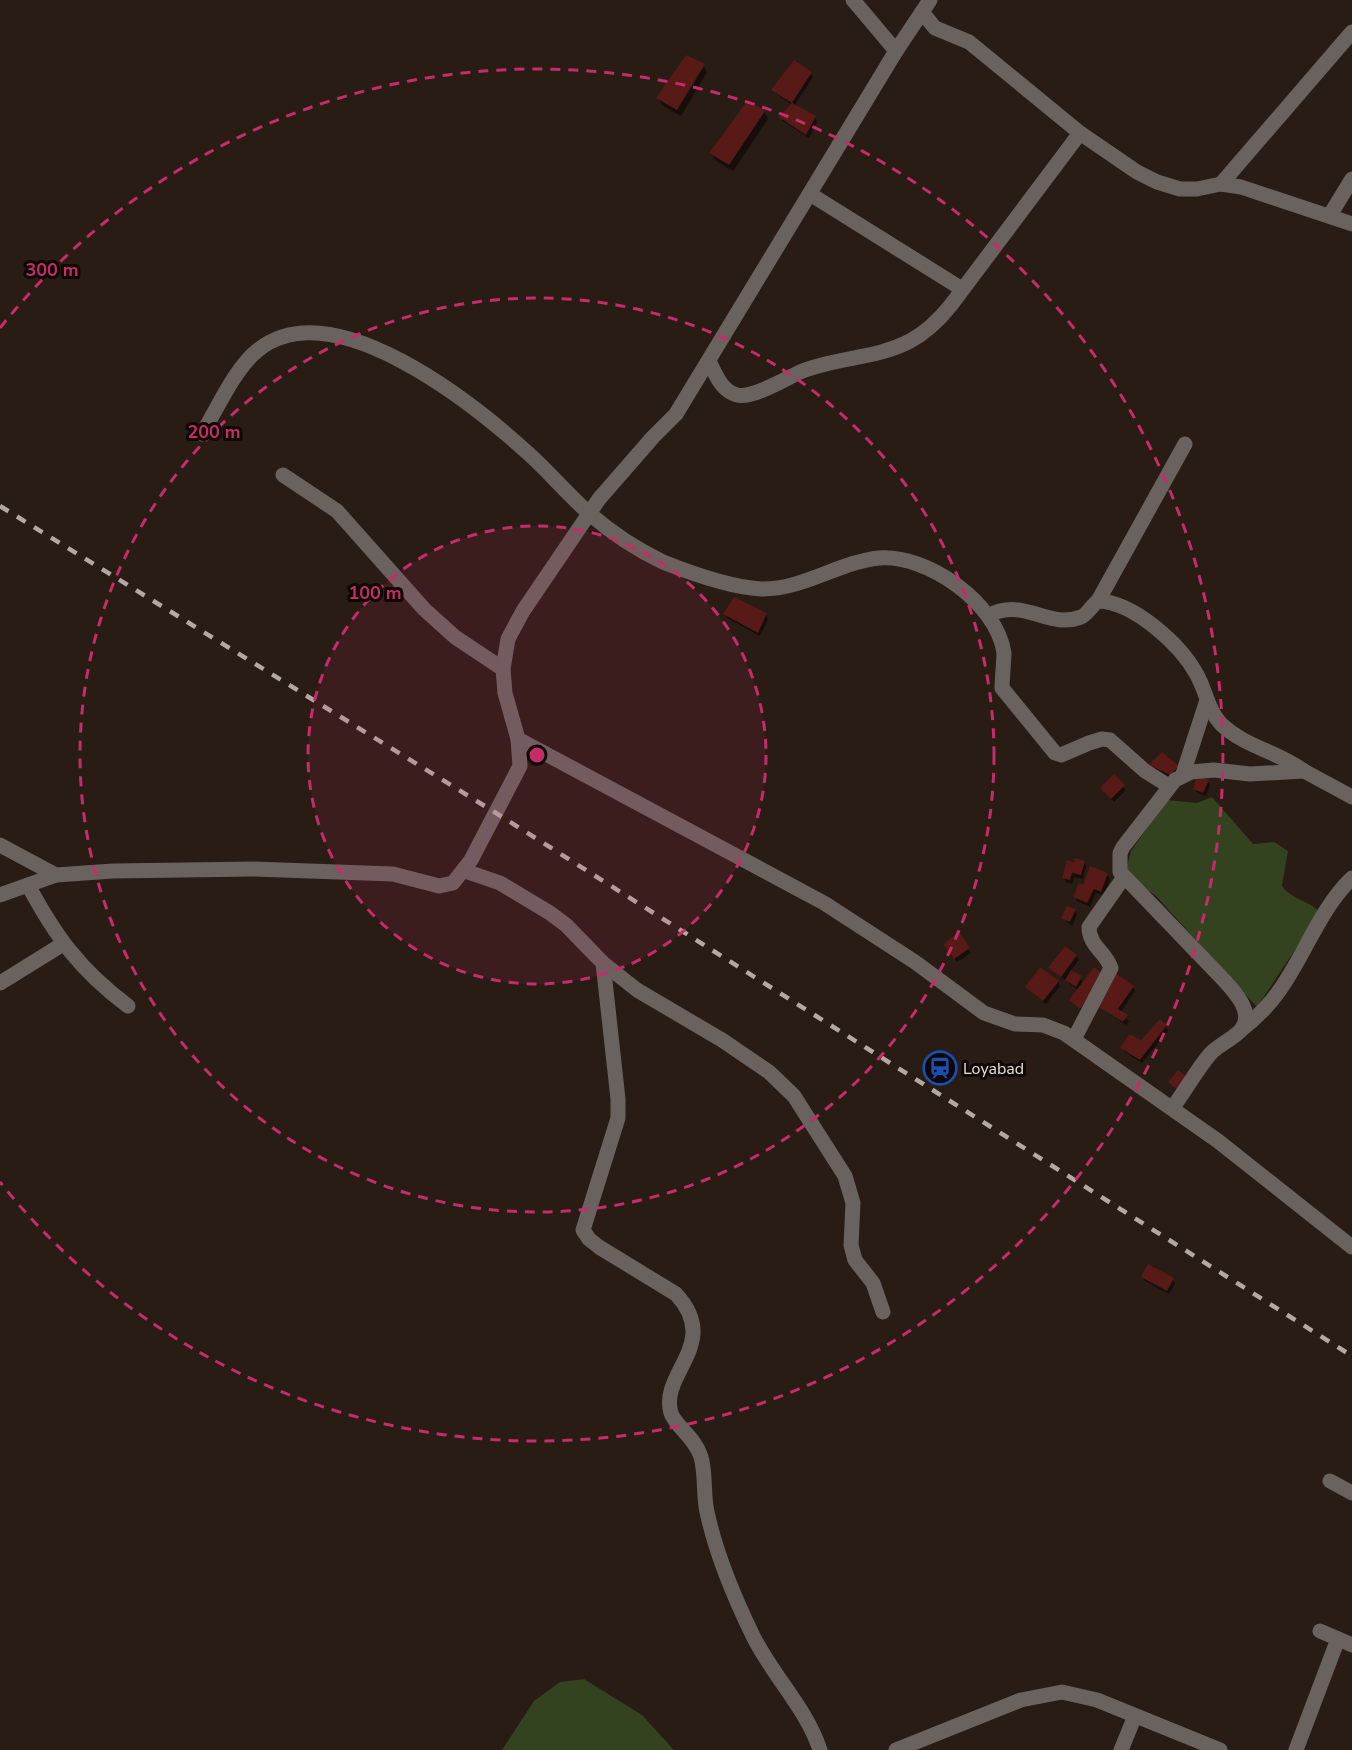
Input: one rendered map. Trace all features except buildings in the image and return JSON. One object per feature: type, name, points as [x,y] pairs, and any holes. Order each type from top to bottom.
[{"type":"street","points":[[853,0],[896,51]]},
{"type":"street","points":[[0,896],[56,875],[266,869],[393,874],[440,886],[453,883],[465,871],[520,766],[518,739],[506,693],[503,669],[508,639],[523,611],[599,499],[652,437],[676,414],[896,51],[926,6]]},
{"type":"street","points":[[926,6],[935,28],[969,42],[1080,133],[1137,172],[1157,182],[1180,189],[1197,189],[1221,184],[1251,189],[1352,224]]},
{"type":"street","points":[[1221,184],[1352,32]]},
{"type":"street","points":[[709,361],[719,382],[728,391],[738,396],[749,395],[816,367],[868,356],[908,342],[936,322],[1080,133]]},
{"type":"street","points":[[1330,215],[1352,179]]},
{"type":"street","points":[[810,194],[963,289]]},
{"type":"street","points":[[202,434],[245,364],[258,350],[278,338],[304,332],[344,338],[396,357],[453,393],[530,454],[590,514],[655,558],[697,574],[743,586],[776,588],[868,560],[896,558],[924,566],[961,589],[988,616],[1003,650],[1002,688],[1055,753],[1061,755],[1102,739],[1110,740],[1145,771],[1169,786]]},
{"type":"street","points":[[988,616],[1014,608],[1051,618],[1082,617],[1098,601],[1185,444]]},
{"type":"street","points":[[283,475],[337,511],[424,609],[455,637],[503,669]]},
{"type":"street","points":[[1098,601],[1117,605],[1170,639],[1191,663],[1213,715],[1237,737],[1248,744],[1276,753],[1352,797]]},
{"type":"street","points":[[1184,774],[1207,700]]},
{"type":"street","points":[[518,739],[824,903],[915,962],[984,1012],[1015,1024],[1043,1025],[1074,1039],[1173,1107],[1352,1247]]},
{"type":"street","points":[[1240,1031],[1245,1015],[1237,995],[1124,877],[1119,866],[1123,847],[1169,786],[1184,774],[1202,770],[1250,774],[1304,771]]},
{"type":"street","points":[[0,845],[56,875]]},
{"type":"street","points":[[465,871],[500,883],[550,913],[566,925],[603,963],[637,990],[722,1040],[760,1066],[794,1096],[845,1176],[853,1203],[851,1230],[855,1260],[873,1283],[883,1312]]},
{"type":"street","points":[[1074,1039],[1110,968],[1109,962],[1094,946],[1089,927],[1124,877]]},
{"type":"street","points":[[1173,1107],[1210,1055],[1259,1016],[1280,990],[1319,920],[1352,878]]},
{"type":"street","points":[[28,885],[63,944],[107,990],[128,1006]]},
{"type":"street","points":[[0,983],[63,944]]},
{"type":"street","points":[[603,963],[618,1099],[618,1118],[584,1230],[589,1239],[599,1247],[676,1294],[686,1306],[692,1320],[694,1335],[669,1402],[672,1416],[692,1438],[701,1458],[707,1510],[716,1546],[754,1637],[809,1725],[820,1750]]},
{"type":"street","points":[[1330,1481],[1352,1493]]},
{"type":"street","points":[[1296,1750],[1345,1642],[1320,1631]]},
{"type":"street","points":[[896,1750],[920,1738],[1042,1694],[1062,1692],[1097,1700],[1220,1750]]},
{"type":"street","points":[[1121,1750],[1135,1716]]},
{"type":"green space","points":[[1212,797],[1253,844],[1274,842],[1288,851],[1282,886],[1291,895],[1320,912],[1257,1007],[1156,896],[1125,874],[1131,851],[1167,800],[1197,803]]},
{"type":"green space","points":[[584,1679],[642,1715],[674,1750],[502,1750],[534,1701],[560,1682]]},
{"type":"railway","points":[[0,506],[496,813],[1352,1356]]},
{"type":"place","name":"Loyabad","points":[[940,1068]]}]
